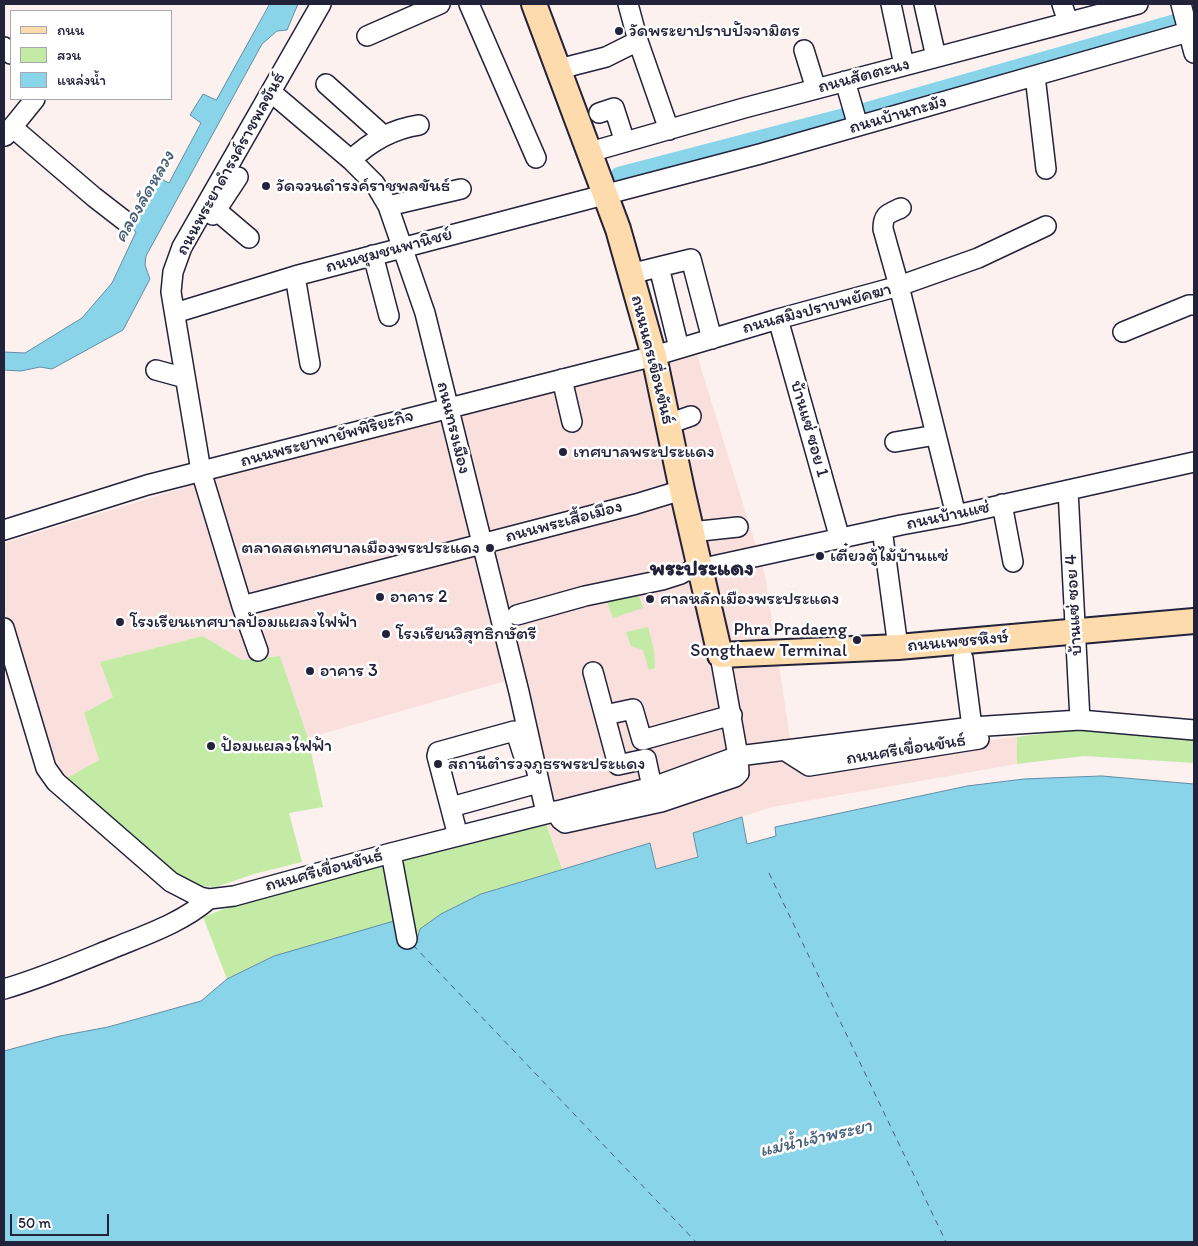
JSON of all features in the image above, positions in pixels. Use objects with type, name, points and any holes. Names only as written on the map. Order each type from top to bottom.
[{"type":"main road","name":"ถนนนครเขื่อนขันธ์","points":[[534,4],[618,229],[654,356],[691,532],[691,571],[720,655]]},
{"type":"main road","name":"ถนนเพชรหึงษ์","points":[[720,655],[898,647],[1194,621]]},
{"type":"street","name":"ถนนพระยาดำรงค์ราชพลขันธ์","points":[[258,651],[242,606],[201,471],[171,292],[174,272],[182,247],[321,4]]},
{"type":"street","points":[[367,36],[440,4]]},
{"type":"street","points":[[469,4],[536,158]]},
{"type":"street","points":[[628,4],[638,41],[669,130]]},
{"type":"street","points":[[891,4],[904,65]]},
{"type":"street","points":[[924,4],[936,57]]},
{"type":"street","points":[[1062,4],[1068,22]]},
{"type":"street","name":"ถนนสัตตะนง","points":[[590,152],[904,65],[1138,4]]},
{"type":"street","points":[[1181,4],[1194,53]]},
{"type":"street","name":"ถนนบ้านทะมัง","points":[[606,195],[856,116],[1035,76],[1188,32]]},
{"type":"street","points":[[559,69],[606,57],[638,41]]},
{"type":"street","points":[[804,50],[816,89]]},
{"type":"street","points":[[1035,76],[1046,169]]},
{"type":"street","points":[[845,81],[856,116]]},
{"type":"street","points":[[326,84],[384,136]]},
{"type":"street","name":"ถนนทรงเมือง","points":[[270,92],[351,160],[375,184],[388,206],[425,313],[519,692],[546,813]]},
{"type":"street","points":[[34,100],[8,132],[125,220]]},
{"type":"street","points":[[599,113],[614,108],[625,142]]},
{"type":"street","points":[[351,160],[376,140],[408,127],[419,125]]},
{"type":"street","points":[[174,272],[238,177]]},
{"type":"street","points":[[388,206],[461,190]]},
{"type":"street","name":"ถนนชุมชนพานิชย์","points":[[175,313],[295,276],[606,195]]},
{"type":"street","points":[[901,208],[887,214],[883,220],[883,229],[900,286],[978,258],[1046,226]]},
{"type":"street","points":[[216,210],[249,238]]},
{"type":"street","points":[[373,255],[389,316]]},
{"type":"street","points":[[630,274],[690,260],[712,339]]},
{"type":"street","points":[[660,267],[679,348]]},
{"type":"street","points":[[295,276],[310,364]]},
{"type":"street","name":"ถนนสมิงปราบพยัคฆา","points":[[654,356],[778,319],[900,286],[956,515]]},
{"type":"street","points":[[1123,332],[1189,305],[1194,305]]},
{"type":"street","name":"บ้านแซ่ ซอย 1","points":[[778,319],[840,538]]},
{"type":"street","name":"ถนนพระยาพายัพพิริยะกิจ","points":[[4,530],[148,485],[654,356]]},
{"type":"street","points":[[156,370],[185,378]]},
{"type":"street","points":[[562,379],[572,422]]},
{"type":"street","points":[[668,424],[691,416]]},
{"type":"street","points":[[895,442],[936,434]]},
{"type":"street","name":"ถนนบ้านแซ่","points":[[517,615],[584,596],[662,580],[691,571],[1194,462]]},
{"type":"street","name":"ถนนพระเสื้อเมือง","points":[[242,606],[636,504],[682,490]]},
{"type":"street","name":"บ้านแซ่ ซอย 4","points":[[1068,490],[1080,720]]},
{"type":"street","points":[[1002,504],[1013,562]]},
{"type":"street","points":[[691,532],[738,527]]},
{"type":"street","points":[[882,529],[898,647]]},
{"type":"street","name":"ถนนศรีเขื่อนขันธ์","points":[[4,632],[46,768],[56,782],[171,882],[200,897],[209,899],[234,896],[391,853],[652,787],[738,756],[784,750],[809,766],[972,727],[1080,720],[1194,730]]},
{"type":"street","name":"ถนนนครเขื่อนขันธ์","points":[[720,655],[738,756]]},
{"type":"street","points":[[963,658],[972,727]]},
{"type":"street","points":[[593,672],[618,765],[646,759]]},
{"type":"street","points":[[605,715],[633,709],[652,787]]},
{"type":"street","points":[[642,740],[732,715]]},
{"type":"street","name":"ถนนศรีเขื่อนขันธ์","points":[[892,745],[996,737],[1030,724]]},
{"type":"street","points":[[458,836],[437,756],[440,750],[514,731],[518,736],[531,785],[546,813],[565,823],[661,802],[735,778],[739,772],[738,756]]},
{"type":"street","points":[[450,807],[531,785]]},
{"type":"street","points":[[391,853],[407,939]]},
{"type":"street","points":[[4,989],[56,972],[173,922],[192,913],[209,899]]},
{"type":"shaded area","points":[[697,355],[765,575],[794,764],[1017,737],[1017,764],[772,807],[693,833],[698,857],[656,869],[650,843],[562,869],[539,800],[509,680],[308,738],[280,656],[242,660],[203,636],[113,697],[84,713],[99,760],[65,779],[42,735],[4,609],[4,543],[215,478]]},
{"type":"green space","points":[[637,590],[643,608],[613,618],[605,597]]},
{"type":"green space","points":[[648,627],[654,650],[655,668],[649,670],[643,650],[631,646],[626,632]]},
{"type":"green space","points":[[203,636],[242,660],[280,656],[308,738],[323,807],[289,813],[302,862],[254,874],[216,887],[183,885],[65,779],[99,760],[84,713],[113,697],[100,662]]},
{"type":"green space","points":[[1080,729],[1194,740],[1194,763],[1084,756],[1017,764],[1017,737]]},
{"type":"green space","points":[[546,823],[562,869],[481,894],[441,914],[417,940],[400,938],[274,956],[227,979],[203,917],[240,903]]},
{"type":"water","points":[[270,4],[298,4],[287,30],[277,31],[262,44],[146,256],[145,265],[150,279],[123,330],[52,369],[40,367],[21,371],[4,370],[4,352],[25,353],[82,318],[112,283],[136,232],[129,225],[159,178],[169,183],[201,123],[190,115],[203,94],[216,100]]},
{"type":"water","name":"แม่น้ำเจ้าพระยา","points":[[1102,776],[1194,784],[1194,1242],[4,1242],[4,1051],[60,1036],[108,1027],[201,1001],[227,979],[274,956],[394,921],[407,939],[417,940],[420,929],[441,914],[481,894],[650,843],[656,869],[698,857],[693,833],[742,817],[747,844],[776,836],[775,827],[967,786],[1024,779]]},
{"type":"waterway","points":[[618,174],[867,109],[1175,21]]},
{"type":"ferry route","points":[[769,873],[946,1242]]},
{"type":"ferry route","points":[[413,945],[696,1242]]},
{"type":"place","name":"วัดพระยาปราบปัจจามิตร","points":[[619,31]]},
{"type":"place","name":"วัดจวนดำรงค์ราชพลขันธ์","points":[[266,186]]},
{"type":"place","name":"เทศบาลพระประแดง","points":[[563,452]]},
{"type":"place","name":"ตลาดสดเทศบาลเมืองพระประแดง","points":[[490,548]]},
{"type":"place","name":"เตี๋ยวตู้ไม้บ้านแซ่","points":[[820,556]]},
{"type":"place","name":"อาคาร 2","points":[[380,597]]},
{"type":"place","name":"ศาลหลักเมืองพระประแดง","points":[[650,599]]},
{"type":"place","name":"โรงเรียนเทศบาลป้อมแผลงไฟฟ้า","points":[[120,622]]},
{"type":"place","name":"โรงเรียนวิสุทธิกษัตรี","points":[[386,634]]},
{"type":"place","name":"Phra Pradaeng Songthaew Terminal","points":[[857,640]]},
{"type":"place","name":"อาคาร 3","points":[[310,671]]},
{"type":"place","name":"ป้อมแผลงไฟฟ้า","points":[[211,746]]},
{"type":"place","name":"สถานีตำรวจภูธรพระประแดง","points":[[438,764]]},
{"type":"district","name":"พระประแดง","points":[[702,569]]},
{"type":"water label","name":"คลองลัดหลวง","points":[[145,197]]}]
